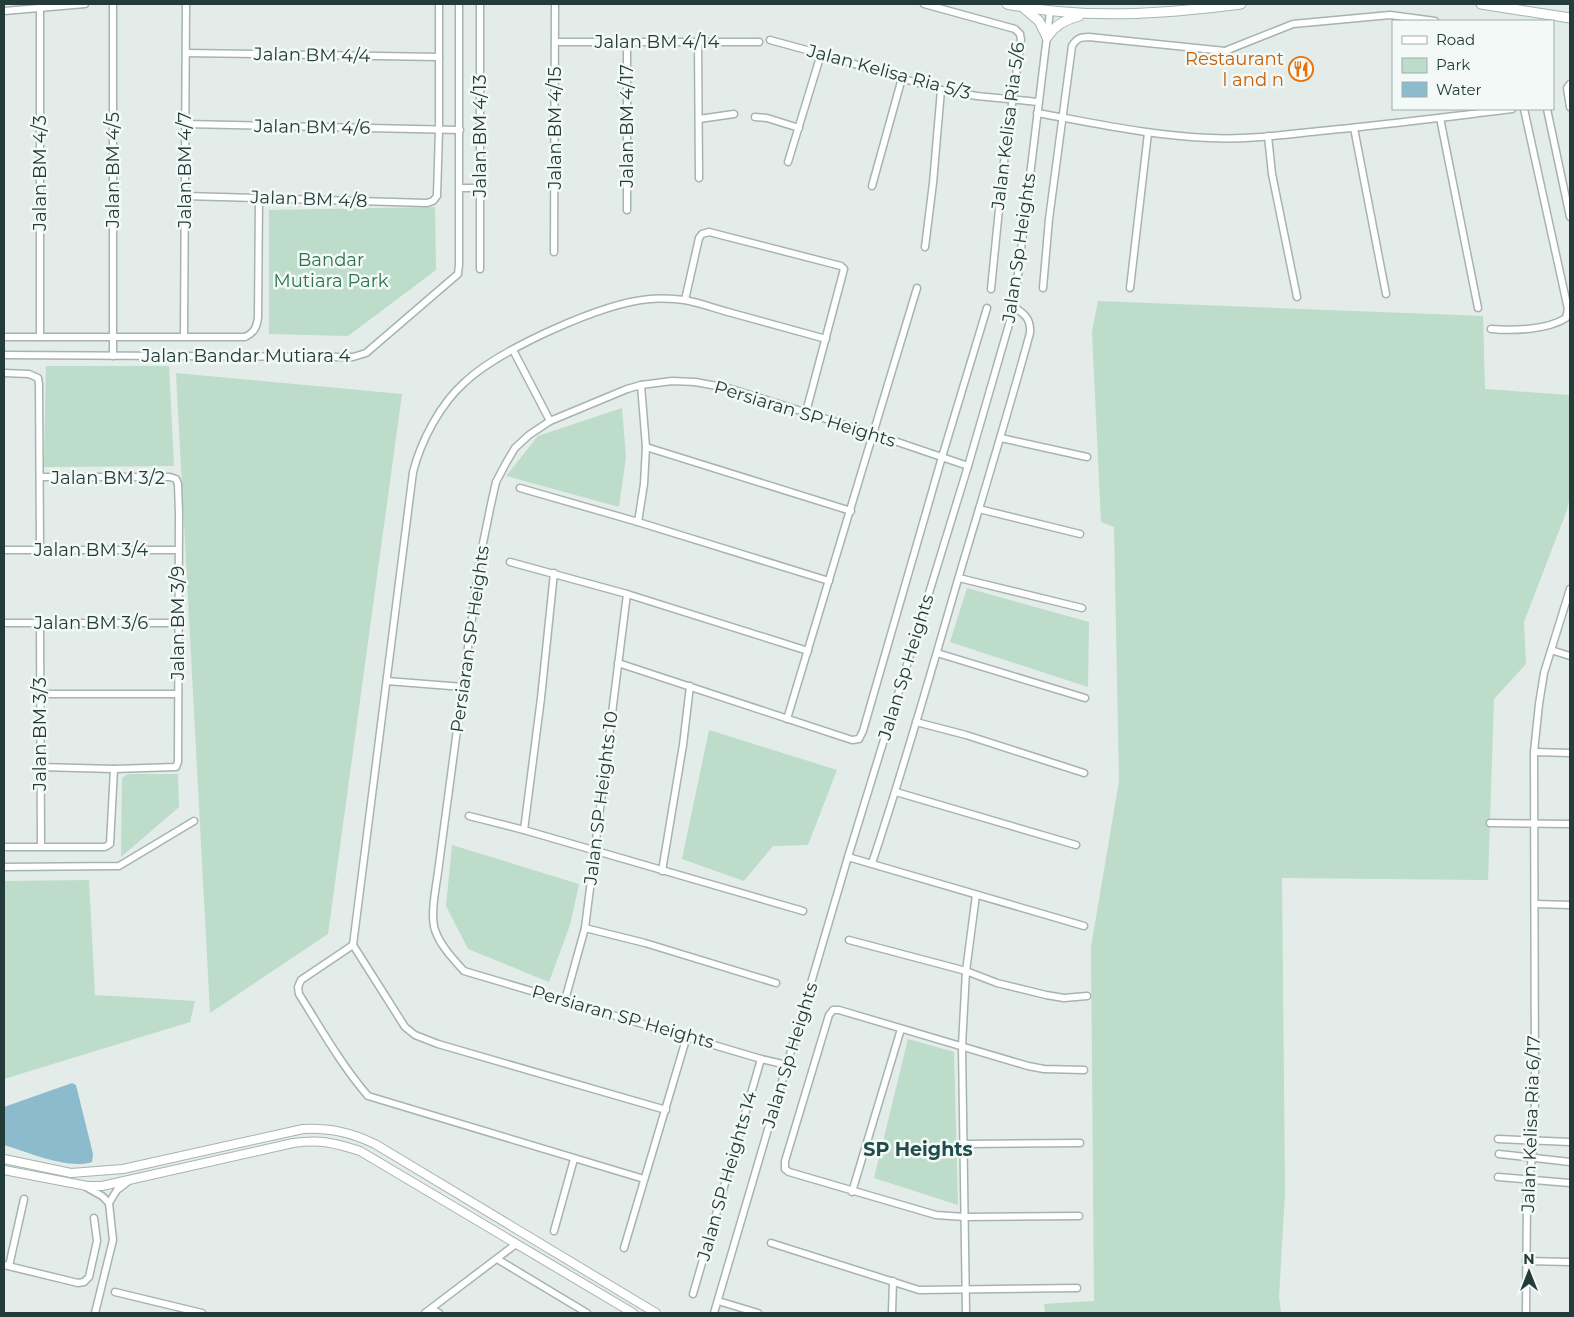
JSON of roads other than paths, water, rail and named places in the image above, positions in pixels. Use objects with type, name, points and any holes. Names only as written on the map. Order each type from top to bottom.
[{"type":"main road","points":[[1007,4],[1088,15],[1149,14],[1240,4]]},
{"type":"main road","points":[[1481,4],[1547,18],[1570,18]]},
{"type":"main road","points":[[1021,7],[1039,21],[1047,37],[1063,22],[1088,15]]},
{"type":"street","points":[[4,11],[86,4]]},
{"type":"street","name":"Jalan BM 4/5","points":[[113,4],[113,356]]},
{"type":"street","name":"Jalan BM 4/7","points":[[184,336],[186,4]]},
{"type":"street","points":[[439,4],[440,130]]},
{"type":"street","name":"Jalan Bandar Mutiara 4","points":[[4,355],[353,357],[366,353],[458,274],[460,188],[459,4]]},
{"type":"street","name":"Jalan BM 4/13","points":[[480,4],[480,269]]},
{"type":"street","name":"Jalan BM 4/15","points":[[554,252],[555,4]]},
{"type":"street","name":"Jalan Kelisa Ria 5/6","points":[[924,4],[1015,29],[1020,34],[1021,40],[1003,169],[990,289]]},
{"type":"street","name":"Jalan BM 4/3","points":[[40,9],[40,337]]},
{"type":"street","name":"Jalan Sp Heights","points":[[714,1313],[848,856],[968,466],[1014,307],[1050,11]]},
{"type":"street","points":[[1042,288],[1049,219],[1072,46],[1075,41],[1081,37],[1225,52],[1293,24],[1390,15],[1428,20]]},
{"type":"street","name":"Jalan Kelisa Ria 5/3","points":[[770,40],[941,90],[1013,101],[1038,102]]},
{"type":"street","name":"Jalan BM 4/14","points":[[555,42],[759,42]]},
{"type":"street","name":"Jalan BM 4/17","points":[[627,42],[627,210]]},
{"type":"street","points":[[698,42],[699,178]]},
{"type":"street","name":"Jalan BM 4/4","points":[[186,53],[439,57]]},
{"type":"street","points":[[788,162],[821,54]]},
{"type":"street","points":[[872,186],[902,78]]},
{"type":"street","points":[[1570,84],[1567,88],[1570,107]]},
{"type":"street","points":[[925,246],[933,183],[941,90]]},
{"type":"street","points":[[1037,113],[1097,125],[1212,138],[1268,136],[1354,128],[1504,110]]},
{"type":"street","points":[[1491,329],[1509,330],[1552,324],[1566,318],[1568,309],[1524,110]]},
{"type":"street","points":[[1547,110],[1570,217]]},
{"type":"street","points":[[698,119],[734,114]]},
{"type":"street","points":[[755,117],[767,118],[799,128]]},
{"type":"street","points":[[1440,118],[1478,308]]},
{"type":"street","name":"Jalan BM 4/6","points":[[185,124],[460,130]]},
{"type":"street","points":[[1354,128],[1386,294]]},
{"type":"street","name":"Jalan BM 4/8","points":[[185,196],[427,203],[433,201],[437,196],[440,130]]},
{"type":"street","points":[[1130,288],[1148,132]]},
{"type":"street","points":[[1268,136],[1272,174],[1297,297]]},
{"type":"street","points":[[460,188],[480,188]]},
{"type":"street","points":[[4,337],[245,337],[254,331],[257,326],[258,317],[259,198]]},
{"type":"street","points":[[685,300],[699,238],[702,234],[709,232],[841,266],[844,269],[844,273],[806,412]]},
{"type":"street","points":[[788,719],[917,288]]},
{"type":"street","points":[[666,1110],[438,1044],[415,1035],[405,1027],[352,945],[413,472],[418,454],[440,412],[473,375],[513,350],[567,324],[605,310],[650,299],[685,300],[826,339]]},
{"type":"street","points":[[872,863],[896,792],[938,653],[958,578],[1001,438],[1030,333],[1031,325],[1028,318],[1014,307]]},
{"type":"street","points":[[618,663],[852,740],[859,739],[866,722],[987,308]]},
{"type":"street","points":[[513,350],[550,421]]},
{"type":"street","points":[[4,373],[29,374],[38,378],[40,400],[40,550]]},
{"type":"street","name":"Persiaran SP Heights","points":[[786,1065],[464,970],[453,959],[434,929],[433,918],[438,872],[480,558],[496,482],[515,448],[528,434],[550,421],[627,389],[672,381],[695,382],[728,388],[968,466]]},
{"type":"street","points":[[638,522],[644,484],[646,447],[641,385]]},
{"type":"street","points":[[1001,438],[1087,457]]},
{"type":"street","points":[[646,447],[851,511]]},
{"type":"street","name":"Jalan BM 3/2","points":[[40,477],[170,477],[176,479]]},
{"type":"street","name":"Jalan BM 3/9","points":[[114,769],[176,767],[178,762],[178,484],[176,479]]},
{"type":"street","points":[[520,488],[829,581]]},
{"type":"street","points":[[979,509],[1080,534]]},
{"type":"street","name":"Jalan BM 3/4","points":[[4,550],[178,550]]},
{"type":"street","points":[[510,562],[627,594],[808,651]]},
{"type":"street","points":[[524,830],[541,698],[554,573]]},
{"type":"street","points":[[958,578],[1082,608]]},
{"type":"street","name":"Jalan Kelisa Ria 6/17","points":[[1526,1313],[1528,1180],[1534,1141],[1534,752],[1544,673],[1570,589]]},
{"type":"street","name":"Jalan SP Heights 10","points":[[565,1000],[585,928],[627,594]]},
{"type":"street","name":"Jalan BM 3/6","points":[[4,622],[178,622]]},
{"type":"street","name":"Jalan BM 3/3","points":[[40,622],[40,846]]},
{"type":"street","points":[[1551,650],[1570,656]]},
{"type":"street","points":[[938,653],[1085,698]]},
{"type":"street","points":[[387,681],[463,686]]},
{"type":"street","points":[[662,871],[683,745],[690,686]]},
{"type":"street","points":[[40,694],[178,694]]},
{"type":"street","points":[[916,722],[966,735],[1084,773]]},
{"type":"street","points":[[1534,752],[1570,753]]},
{"type":"street","points":[[4,847],[105,846],[110,844],[114,769],[40,767]]},
{"type":"street","points":[[896,792],[1076,845]]},
{"type":"street","points":[[469,816],[524,830],[803,911]]},
{"type":"street","points":[[4,867],[119,866],[194,821]]},
{"type":"street","points":[[1490,823],[1570,824]]},
{"type":"street","points":[[848,856],[1084,926]]},
{"type":"street","points":[[966,1313],[962,1046],[966,971],[976,895]]},
{"type":"street","points":[[1535,904],[1570,905]]},
{"type":"street","points":[[585,928],[645,943],[776,983]]},
{"type":"street","points":[[849,940],[966,971],[997,983],[1046,995],[1064,998],[1087,996]]},
{"type":"street","points":[[352,945],[301,980],[298,987],[299,994],[355,1081],[368,1096],[644,1179]]},
{"type":"street","points":[[1079,1216],[965,1217],[936,1215],[852,1192],[789,1172],[785,1169],[785,1161],[828,1015],[833,1010],[839,1010],[1028,1066],[1044,1069],[1084,1070]]},
{"type":"street","points":[[852,1192],[901,1029]]},
{"type":"street","points":[[624,1248],[687,1036]]},
{"type":"street","name":"Jalan SP Heights 14","points":[[693,1294],[761,1059]]},
{"type":"street","points":[[4,1159],[71,1173],[102,1172],[303,1130],[325,1128],[360,1137],[374,1144],[656,1313]]},
{"type":"street","points":[[1498,1139],[1570,1142]]},
{"type":"street","points":[[4,1170],[83,1186],[102,1186],[293,1143],[312,1140],[340,1145],[360,1151],[633,1313]]},
{"type":"street","points":[[964,1144],[1080,1143]]},
{"type":"street","points":[[1499,1154],[1570,1162]]},
{"type":"street","points":[[554,1231],[574,1159]]},
{"type":"street","points":[[1498,1177],[1570,1183]]},
{"type":"street","points":[[95,1313],[113,1240],[109,1203],[117,1190],[131,1180]]},
{"type":"street","points":[[83,1186],[102,1196],[109,1203]]},
{"type":"street","points":[[24,1199],[6,1265],[78,1283],[84,1282],[89,1277],[98,1242],[94,1218]]},
{"type":"street","points":[[425,1313],[516,1244]]},
{"type":"street","points":[[771,1244],[919,1290],[1077,1288]]},
{"type":"street","points":[[497,1259],[587,1313]]},
{"type":"street","points":[[1526,1261],[1570,1262]]},
{"type":"street","points":[[892,1281],[892,1313]]},
{"type":"street","points":[[115,1292],[202,1313]]},
{"type":"street","points":[[718,1301],[758,1313]]},
{"type":"street","points":[[431,1309],[439,1313]]},
{"type":"water","points":[[72,1083],[76,1085],[93,1154],[92,1162],[72,1164],[60,1162],[4,1145],[4,1107]]},
{"type":"place","name":"Restaurant l and n","points":[[1301,69]]},
{"type":"district","name":"SP Heights","points":[[918,1149]]},
{"type":"park label","name":"Bandar Mutiara Park","points":[[331,270]]}]
